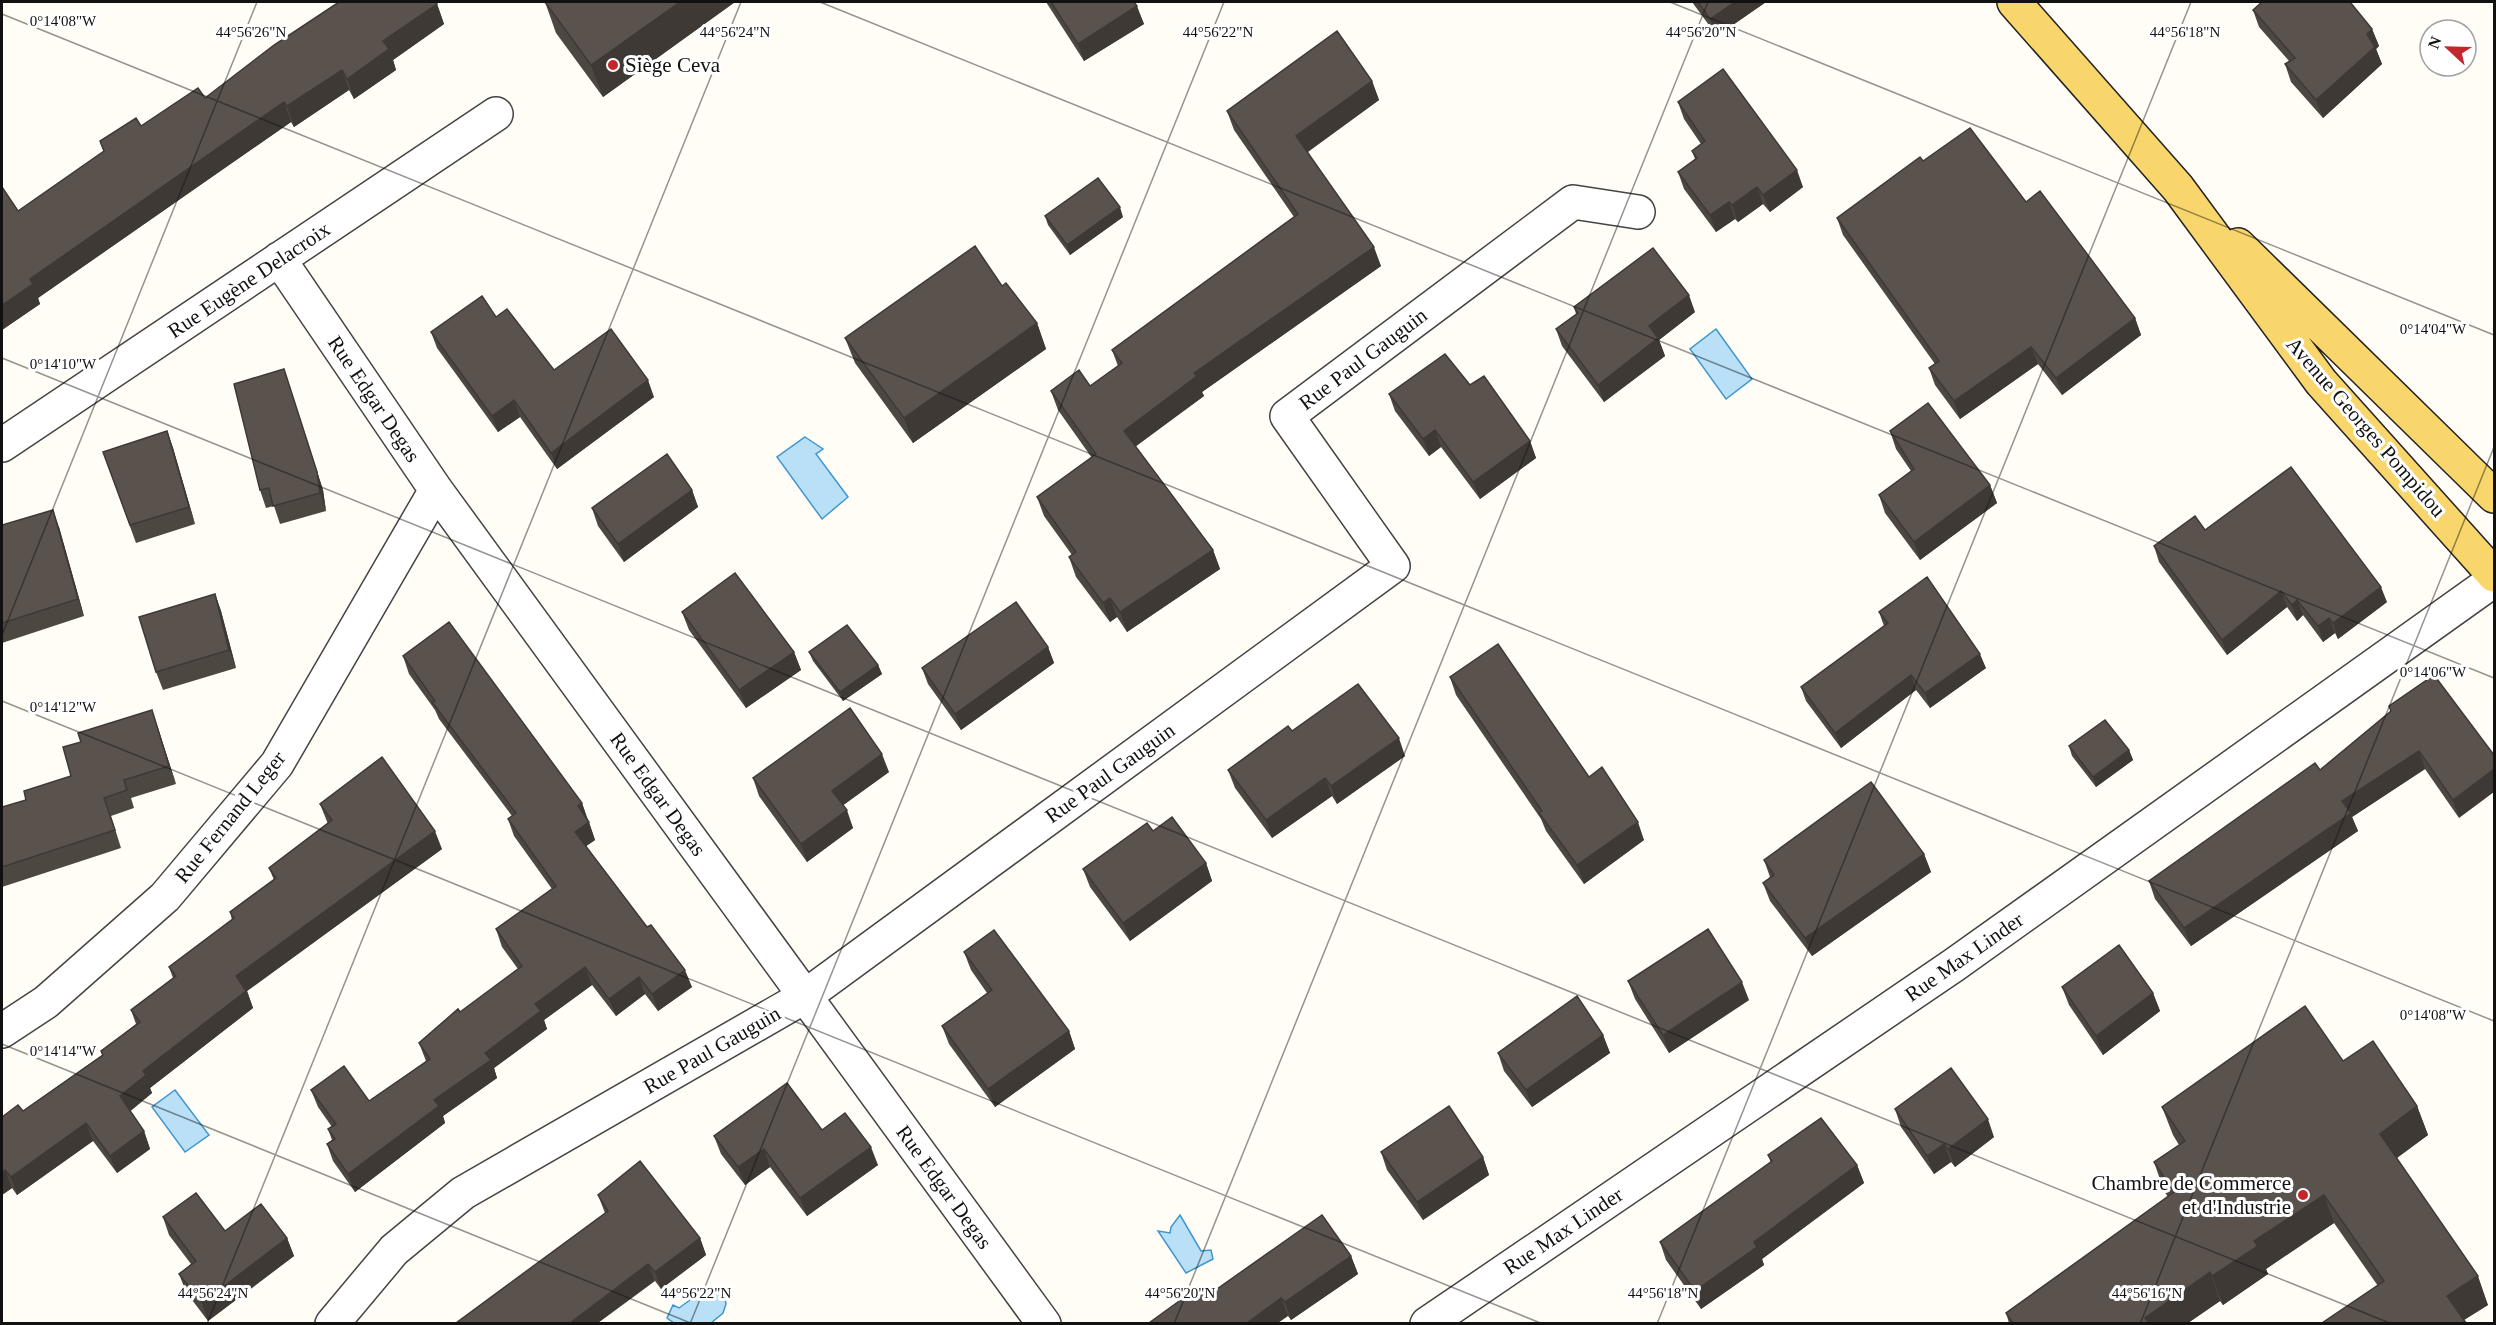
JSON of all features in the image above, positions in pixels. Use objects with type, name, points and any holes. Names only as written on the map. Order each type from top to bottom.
[{"type":"main road","name":"Avenue Georges Pompidou","points":[[2014,2],[2178,188],[2321,382],[2494,578]]},
{"type":"main road","name":"Avenue Georges Pompidou","points":[[2178,188],[2310,312],[2494,496]]},
{"type":"street","name":"Rue Eugène Delacroix","points":[[2,445],[496,114]]},
{"type":"street","name":"Rue Paul Gauguin","points":[[332,1323],[394,1250],[463,1193],[804,998],[1394,566],[1287,416],[1574,202],[1638,212]]},
{"type":"street","name":"Rue Edgar Degas","points":[[279,259],[436,490],[804,998],[1044,1323]]},
{"type":"street","name":"Rue Fernand Leger","points":[[2,1032],[46,1002],[165,897],[277,764],[436,490]]},
{"type":"street","name":"Rue Max Linder","points":[[1427,1323],[1954,965],[2494,578]]},
{"type":"water","points":[[1716,329],[1752,379],[1726,399],[1690,349]]},
{"type":"water","points":[[805,437],[823,449],[816,454],[848,497],[822,519],[777,457]]},
{"type":"water","points":[[175,1090],[209,1135],[185,1152],[152,1107]]},
{"type":"water","points":[[1180,1215],[1201,1251],[1211,1250],[1213,1259],[1186,1273],[1158,1231],[1170,1233],[1171,1227]]},
{"type":"water","points":[[711,1288],[724,1293],[726,1304],[723,1313],[711,1323],[674,1323],[667,1318],[673,1305],[679,1308],[704,1290]]},
{"type":"building","points":[[339,2],[436,2],[437,4],[383,41],[389,49],[347,79],[342,70],[287,106],[284,102],[30,279],[33,284],[2,305],[2,187],[18,211],[104,151],[100,141],[136,118],[141,126],[198,88],[205,98],[274,45]]},
{"type":"building","points":[[545,2],[680,2],[591,65]]},
{"type":"building","points":[[1051,2],[1134,2],[1137,6],[1078,44]]},
{"type":"building","points":[[1698,2],[1735,2],[1710,19]]},
{"type":"building","points":[[2262,2],[2350,2],[2372,29],[2367,34],[2375,47],[2316,100],[2285,64],[2295,58],[2253,10]]},
{"type":"building","points":[[1337,31],[1372,81],[1296,136],[1374,247],[1194,373],[1197,376],[1124,431],[1213,550],[1120,612],[1110,598],[1103,603],[1069,557],[1076,552],[1037,497],[1096,454],[1051,391],[1079,370],[1090,386],[1122,363],[1112,350],[1298,214],[1227,111]]},
{"type":"building","points":[[1723,69],[1797,170],[1763,195],[1757,187],[1732,205],[1729,202],[1710,215],[1678,172],[1697,158],[1692,151],[1705,141],[1678,102]]},
{"type":"building","points":[[1970,128],[2026,202],[2040,191],[2135,318],[2056,378],[2031,347],[1954,401],[1929,368],[1939,361],[1837,218],[1920,157],[1923,161]]},
{"type":"building","points":[[1098,178],[1120,207],[1067,245],[1045,216]]},
{"type":"building","points":[[975,246],[1002,286],[1006,283],[1037,323],[904,418],[845,338]]},
{"type":"building","points":[[1653,248],[1689,295],[1649,326],[1658,338],[1598,385],[1556,329],[1578,313],[1574,307]]},
{"type":"building","points":[[482,296],[496,317],[507,309],[554,370],[611,329],[648,380],[551,453],[514,400],[492,416],[431,332]]},
{"type":"building","points":[[1445,354],[1470,385],[1484,376],[1530,441],[1473,482],[1435,430],[1423,439],[1389,394]]},
{"type":"building","points":[[284,369],[317,472],[320,493],[273,506],[269,488],[260,490],[234,384]]},
{"type":"building","points":[[1928,403],[1990,485],[1914,542],[1879,495],[1914,469],[1890,431]]},
{"type":"building","points":[[167,431],[189,507],[130,525],[103,452]]},
{"type":"building","points":[[667,454],[692,490],[618,544],[592,508]]},
{"type":"building","points":[[2291,467],[2381,587],[2333,623],[2329,618],[2318,626],[2297,600],[2292,605],[2281,591],[2222,640],[2154,546],[2195,516],[2205,530]]},
{"type":"building","points":[[53,510],[78,599],[2,623],[2,525]]},
{"type":"building","points":[[735,573],[794,652],[739,690],[682,612]]},
{"type":"building","points":[[1927,577],[1980,654],[1925,693],[1911,675],[1835,733],[1801,687],[1888,623],[1879,612]]},
{"type":"building","points":[[215,594],[229,650],[156,672],[139,617]]},
{"type":"building","points":[[1016,602],[1048,647],[955,714],[922,668]]},
{"type":"building","points":[[449,622],[582,803],[578,806],[589,822],[575,832],[647,927],[651,925],[685,970],[652,994],[639,977],[609,999],[585,967],[535,1004],[541,1011],[485,1053],[491,1060],[434,1100],[439,1106],[348,1174],[327,1144],[335,1139],[328,1129],[336,1124],[311,1090],[344,1066],[369,1101],[430,1059],[419,1043],[458,1009],[460,1012],[522,966],[496,929],[556,886],[508,819],[516,813],[432,702],[435,701],[403,656]]},
{"type":"building","points":[[847,625],[878,665],[840,692],[809,652]]},
{"type":"building","points":[[1498,644],[1589,777],[1602,767],[1638,822],[1577,865],[1539,813],[1542,811],[1450,677]]},
{"type":"building","points":[[2434,675],[2494,755],[2494,769],[2453,800],[2419,751],[2342,801],[2351,813],[2184,928],[2149,881],[2315,763],[2320,770],[2391,711],[2389,706]]},
{"type":"building","points":[[1358,684],[1399,738],[1331,786],[1325,778],[1266,820],[1228,770],[1288,726],[1292,731]]},
{"type":"building","points":[[850,708],[882,754],[832,791],[847,810],[801,844],[753,778]]},
{"type":"building","points":[[152,710],[169,766],[124,780],[127,790],[104,798],[115,830],[2,867],[2,807],[26,800],[24,791],[71,776],[63,747],[81,742],[78,733]]},
{"type":"building","points":[[2105,720],[2129,750],[2093,777],[2069,746]]},
{"type":"building","points":[[382,757],[435,831],[236,976],[246,991],[143,1071],[146,1075],[120,1096],[144,1131],[110,1156],[86,1123],[11,1177],[5,1170],[2,1173],[2,1117],[18,1105],[23,1111],[103,1055],[101,1051],[140,1022],[131,1010],[176,976],[169,967],[234,918],[230,912],[276,878],[269,868],[332,820],[320,804]]},
{"type":"building","points":[[1871,782],[1924,854],[1805,938],[1763,883],[1774,875],[1764,860]]},
{"type":"building","points":[[1172,817],[1206,863],[1123,923],[1083,869],[1147,823],[1153,831]]},
{"type":"building","points":[[1708,929],[1742,982],[1663,1035],[1628,981]]},
{"type":"building","points":[[994,930],[1069,1031],[988,1089],[942,1026],[992,990],[964,952]]},
{"type":"building","points":[[2119,945],[2153,993],[2096,1036],[2062,987]]},
{"type":"building","points":[[1577,996],[1603,1035],[1526,1090],[1498,1053]]},
{"type":"building","points":[[2305,1006],[2343,1061],[2373,1041],[2417,1106],[2380,1134],[2478,1276],[2447,1296],[2466,1323],[2322,1323],[2384,1281],[2324,1195],[2254,1241],[2258,1246],[2212,1276],[2210,1272],[2145,1318],[2149,1323],[2013,1323],[2006,1313],[2174,1192],[2154,1162],[2185,1141],[2162,1107]]},
{"type":"building","points":[[1951,1068],[1988,1119],[1948,1149],[1944,1144],[1927,1156],[1895,1109]]},
{"type":"building","points":[[787,1083],[822,1130],[845,1113],[871,1147],[800,1198],[764,1149],[738,1167],[714,1136]]},
{"type":"building","points":[[1449,1106],[1483,1157],[1417,1202],[1381,1152]]},
{"type":"building","points":[[1821,1118],[1857,1165],[1754,1242],[1757,1247],[1695,1291],[1660,1242],[1772,1161],[1768,1155]]},
{"type":"building","points":[[640,1161],[700,1238],[655,1272],[648,1264],[570,1323],[456,1323],[608,1211],[598,1195]]},
{"type":"building","points":[[196,1193],[225,1231],[261,1204],[287,1238],[202,1303],[179,1274],[196,1261],[163,1217]]},
{"type":"building","points":[[1322,1215],[1351,1256],[1285,1302],[1281,1298],[1247,1323],[1149,1323],[1200,1286],[1207,1296]]},
{"type":"place","name":"Siège Ceva","points":[[613,65]]},
{"type":"place","name":"Chambre de Commerce et d'Industrie","points":[[2303,1195]]}]
